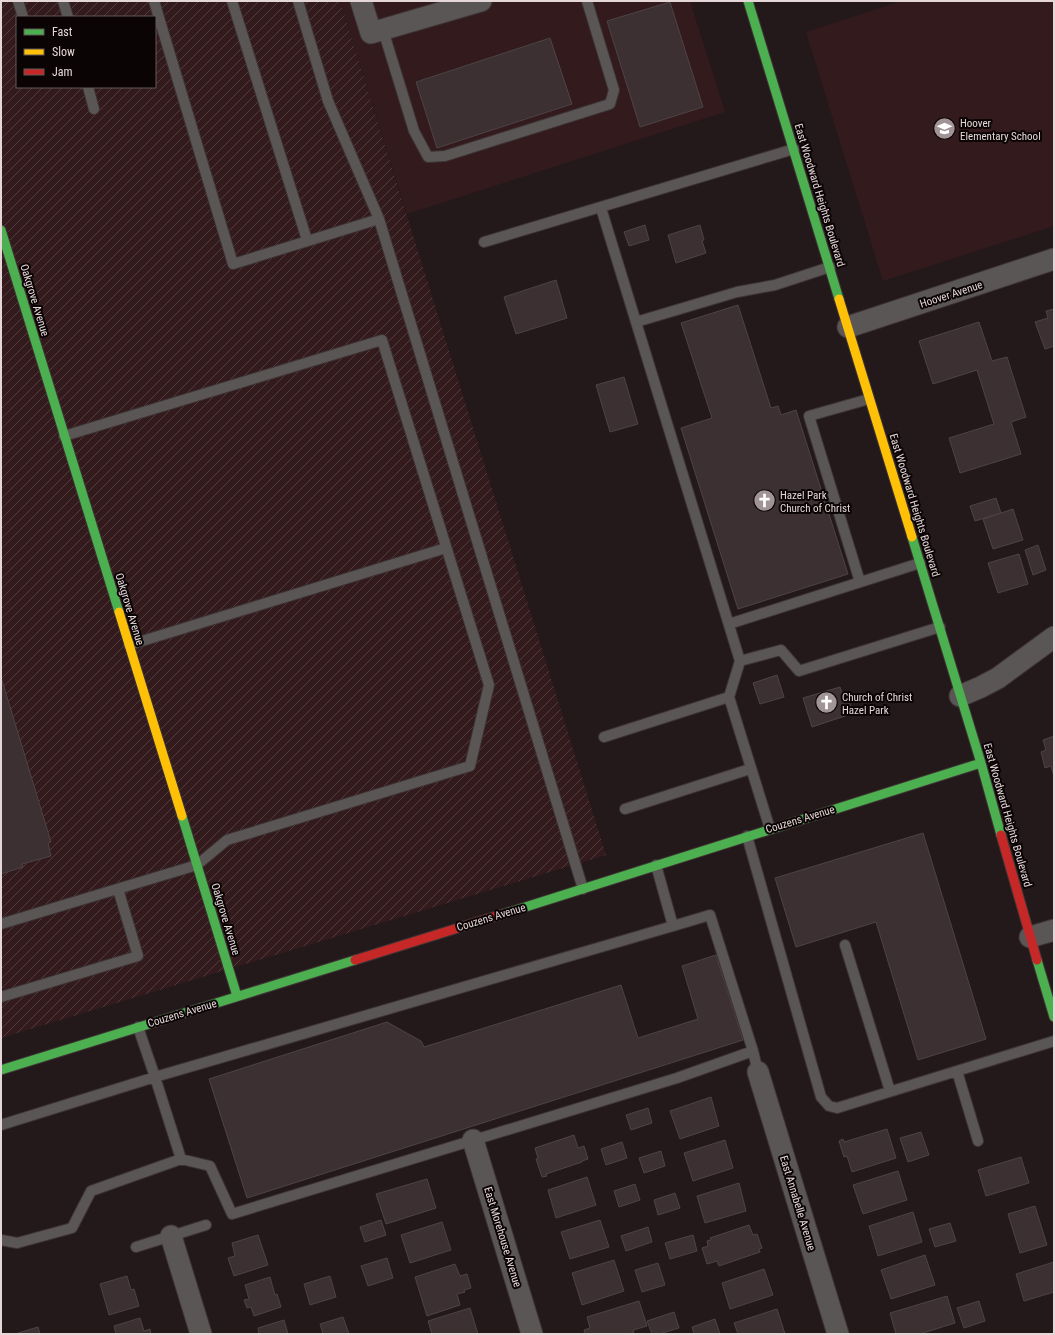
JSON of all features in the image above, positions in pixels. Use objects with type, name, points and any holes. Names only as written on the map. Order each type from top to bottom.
[{"type":"street","points":[[361,1],[371,33],[481,1]]},
{"type":"street","name":"East Woodward Heights Boulevard","points":[[748,1],[981,763],[1054,1017]]},
{"type":"street","name":"Oakgrove Avenue","points":[[1,230],[237,996]]},
{"type":"street","name":"Hoover Avenue","points":[[848,327],[1054,260]]},
{"type":"street","points":[[960,696],[998,678],[1054,637]]},
{"type":"street","name":"Couzens Avenue","points":[[1,1070],[583,889],[981,763]]},
{"type":"street","points":[[1030,937],[1054,930]]},
{"type":"street","name":"East Annabelle Avenue","points":[[758,1072],[838,1334]]},
{"type":"street","name":"East Morehouse Avenue","points":[[473,1140],[532,1334]]},
{"type":"street","points":[[171,1236],[201,1334]]},
{"type":"lane","points":[[18,1],[23,16]]},
{"type":"lane","points":[[63,1],[68,16]]},
{"type":"lane","points":[[154,1],[233,264],[307,240],[380,219]]},
{"type":"lane","points":[[232,1],[307,240]]},
{"type":"lane","points":[[298,1],[328,101],[380,219],[583,889]]},
{"type":"lane","points":[[383,30],[414,131],[428,157],[445,156],[610,104],[614,90],[587,1]]},
{"type":"lane","points":[[88,88],[94,109]]},
{"type":"lane","points":[[484,242],[794,149]]},
{"type":"lane","points":[[601,208],[740,661],[728,697],[770,829]]},
{"type":"lane","points":[[636,322],[737,292],[782,284],[830,267]]},
{"type":"lane","points":[[1,924],[197,865],[228,840],[470,766],[489,684],[382,340],[64,436]]},
{"type":"lane","points":[[860,582],[809,416],[869,399]]},
{"type":"lane","points":[[129,645],[446,548]]},
{"type":"lane","points":[[729,624],[920,563]]},
{"type":"lane","points":[[740,661],[781,650],[799,671],[940,627]]},
{"type":"lane","points":[[604,737],[728,697]]},
{"type":"lane","points":[[625,809],[750,769]]},
{"type":"lane","points":[[747,836],[821,1097],[829,1106],[838,1108],[1054,1041]]},
{"type":"lane","points":[[656,865],[673,926]]},
{"type":"lane","points":[[1,997],[138,956],[118,889]]},
{"type":"lane","points":[[1,1125],[155,1077],[710,915],[753,1051],[758,1072]]},
{"type":"lane","points":[[845,945],[890,1091]]},
{"type":"lane","points":[[138,1027],[181,1159]]},
{"type":"lane","points":[[1,1240],[16,1243],[72,1228],[91,1191],[181,1159],[210,1166],[232,1214],[677,1078],[753,1051]]},
{"type":"lane","points":[[957,1071],[978,1142]]},
{"type":"lane","points":[[136,1247],[206,1225]]},
{"type":"shaded area","points":[[1,1],[340,1],[606,855],[1,1038]]},
{"type":"shaded area","points":[[340,1],[690,1],[725,112],[407,214]]},
{"type":"shaded area","name":"Hoover Elementary School","points":[[902,1],[1054,1],[1054,226],[883,281],[806,32]]},
{"type":"building","points":[[670,2],[703,107],[640,127],[607,21]]},
{"type":"building","points":[[550,38],[572,104],[437,148],[416,82]]},
{"type":"building","points":[[645,225],[649,240],[629,246],[624,232]]},
{"type":"building","points":[[700,225],[704,240],[702,241],[706,253],[676,263],[668,235]]},
{"type":"building","points":[[556,280],[567,318],[516,334],[504,297]]},
{"type":"building","name":"Hazel Park Church of Christ","points":[[738,305],[771,408],[778,406],[781,415],[796,410],[848,574],[738,609],[681,428],[712,418],[681,323]]},
{"type":"building","points":[[1054,309],[1054,346],[1045,349],[1035,322],[1048,318],[1046,311]]},
{"type":"building","points":[[979,322],[992,361],[1007,357],[1026,417],[1011,422],[1021,454],[960,473],[949,438],[994,424],[977,370],[933,384],[919,341]]},
{"type":"building","points":[[624,377],[638,424],[610,432],[596,385]]},
{"type":"building","points":[[996,498],[1001,513],[975,521],[970,506]]},
{"type":"building","points":[[1013,509],[1023,540],[993,549],[983,519]]},
{"type":"building","points":[[1038,545],[1046,570],[1033,575],[1025,550]]},
{"type":"building","points":[[1019,554],[1028,584],[998,593],[988,563]]},
{"type":"building","points":[[777,675],[784,697],[760,704],[753,683]]},
{"type":"building","points":[[1,677],[51,842],[48,843],[51,856],[22,864],[23,867],[1,874]]},
{"type":"building","name":"Church of Christ Hazel Park","points":[[840,687],[843,696],[847,695],[851,707],[846,709],[848,715],[812,727],[803,698]]},
{"type":"building","points":[[1054,736],[1054,776],[1051,766],[1045,768],[1041,752],[1046,750],[1043,740]]},
{"type":"building","points":[[923,833],[986,1039],[918,1060],[876,922],[796,947],[775,878]]},
{"type":"building","points":[[716,955],[743,1040],[247,1198],[209,1079],[387,1022],[421,1041],[424,1047],[621,985],[638,1038],[698,1019],[682,966]]},
{"type":"building","points":[[711,1097],[719,1126],[680,1139],[670,1111]]},
{"type":"building","points":[[648,1108],[652,1123],[631,1130],[626,1115]]},
{"type":"building","points":[[887,1129],[896,1158],[852,1172],[847,1156],[844,1157],[839,1141],[843,1139],[844,1142]]},
{"type":"building","points":[[921,1132],[929,1155],[908,1162],[900,1138]]},
{"type":"building","points":[[574,1135],[578,1148],[584,1146],[588,1159],[546,1174],[547,1176],[542,1177],[536,1159],[538,1158],[535,1148]]},
{"type":"building","points":[[725,1140],[733,1168],[693,1181],[684,1153]]},
{"type":"building","points":[[622,1142],[627,1158],[606,1165],[601,1149]]},
{"type":"building","points":[[661,1151],[665,1166],[644,1173],[639,1158]]},
{"type":"building","points":[[1021,1157],[1029,1183],[986,1196],[978,1170]]},
{"type":"building","points":[[898,1171],[907,1200],[863,1214],[853,1185]]},
{"type":"building","points":[[587,1177],[596,1205],[556,1218],[548,1190]]},
{"type":"building","points":[[427,1179],[436,1208],[386,1224],[376,1194]]},
{"type":"building","points":[[739,1183],[746,1211],[705,1223],[697,1196]]},
{"type":"building","points":[[635,1184],[640,1200],[619,1207],[614,1191]]},
{"type":"building","points":[[675,1193],[680,1208],[658,1215],[654,1200]]},
{"type":"building","points":[[1035,1206],[1047,1245],[1020,1253],[1008,1214]]},
{"type":"building","points":[[913,1212],[922,1242],[878,1256],[869,1226]]},
{"type":"building","points":[[381,1220],[386,1235],[365,1242],[360,1227]]},
{"type":"building","points":[[600,1220],[609,1247],[570,1259],[561,1232]]},
{"type":"building","points":[[442,1222],[451,1250],[410,1263],[401,1235]]},
{"type":"building","points":[[950,1223],[956,1241],[935,1247],[929,1229]]},
{"type":"building","points":[[749,1225],[753,1235],[757,1234],[762,1248],[759,1249],[760,1252],[719,1266],[717,1261],[707,1264],[702,1248],[708,1246],[707,1241],[711,1240],[710,1238]]},
{"type":"building","points":[[648,1227],[652,1242],[626,1251],[621,1236]]},
{"type":"building","points":[[258,1235],[268,1265],[234,1276],[228,1258],[235,1256],[232,1243]]},
{"type":"building","points":[[693,1235],[697,1251],[670,1259],[665,1243]]},
{"type":"building","points":[[925,1255],[935,1285],[891,1299],[881,1270]]},
{"type":"building","points":[[387,1258],[393,1278],[368,1286],[361,1266]]},
{"type":"building","points":[[614,1260],[624,1291],[582,1305],[572,1273]]},
{"type":"building","points":[[1054,1262],[1054,1292],[1024,1301],[1016,1274]]},
{"type":"building","points":[[658,1263],[665,1285],[642,1292],[635,1270]]},
{"type":"building","points":[[455,1264],[460,1276],[467,1274],[471,1288],[464,1290],[465,1292],[457,1294],[460,1305],[427,1316],[415,1277]]},
{"type":"building","points":[[764,1269],[773,1295],[730,1309],[722,1283]]},
{"type":"building","points":[[127,1276],[131,1290],[134,1289],[139,1306],[109,1315],[100,1284]]},
{"type":"building","points":[[330,1276],[336,1297],[310,1305],[304,1284]]},
{"type":"building","points":[[270,1277],[275,1295],[277,1294],[281,1307],[254,1316],[251,1307],[247,1308],[244,1300],[249,1299],[245,1285]]},
{"type":"building","points":[[947,1296],[955,1323],[920,1334],[896,1334],[890,1313]]},
{"type":"building","points":[[639,1301],[647,1326],[633,1330],[634,1332],[629,1334],[585,1334],[584,1330],[590,1328],[587,1317]]},
{"type":"building","points":[[979,1301],[985,1321],[964,1328],[957,1308]]},
{"type":"building","points":[[470,1308],[478,1334],[432,1334],[428,1321]]},
{"type":"building","points":[[777,1309],[785,1334],[738,1334],[734,1323]]},
{"type":"building","points":[[674,1312],[679,1328],[659,1334],[652,1334],[647,1321]]},
{"type":"building","points":[[343,1317],[349,1334],[323,1334],[320,1324]]},
{"type":"building","points":[[140,1318],[144,1331],[150,1329],[151,1334],[116,1334],[114,1326]]},
{"type":"building","points":[[715,1319],[720,1334],[694,1334],[692,1327]]},
{"type":"building","points":[[284,1320],[288,1334],[259,1334],[258,1328]]},
{"type":"building","points":[[38,1327],[40,1334],[15,1334]]},
{"type":"traffic: fast","points":[[748,1],[839,299]]},
{"type":"traffic: fast","points":[[1,230],[119,612]]},
{"type":"traffic: fast","points":[[912,537],[981,763],[1001,835]]},
{"type":"traffic: fast","points":[[503,914],[981,763]]},
{"type":"traffic: fast","points":[[182,816],[237,996]]},
{"type":"traffic: fast","points":[[1,1070],[355,960]]},
{"type":"traffic: fast","points":[[1037,960],[1054,1017]]},
{"type":"traffic: slow","points":[[839,299],[912,537]]},
{"type":"traffic: slow","points":[[119,612],[182,816]]},
{"type":"traffic: jam","points":[[1001,835],[1037,960]]},
{"type":"traffic: jam","points":[[355,960],[503,914]]},
{"type":"place","name":"Hoover Elementary School","points":[[945,129]]},
{"type":"place","name":"Hazel Park Church of Christ","points":[[764,501]]},
{"type":"place","name":"Church of Christ Hazel Park","points":[[827,703]]}]
